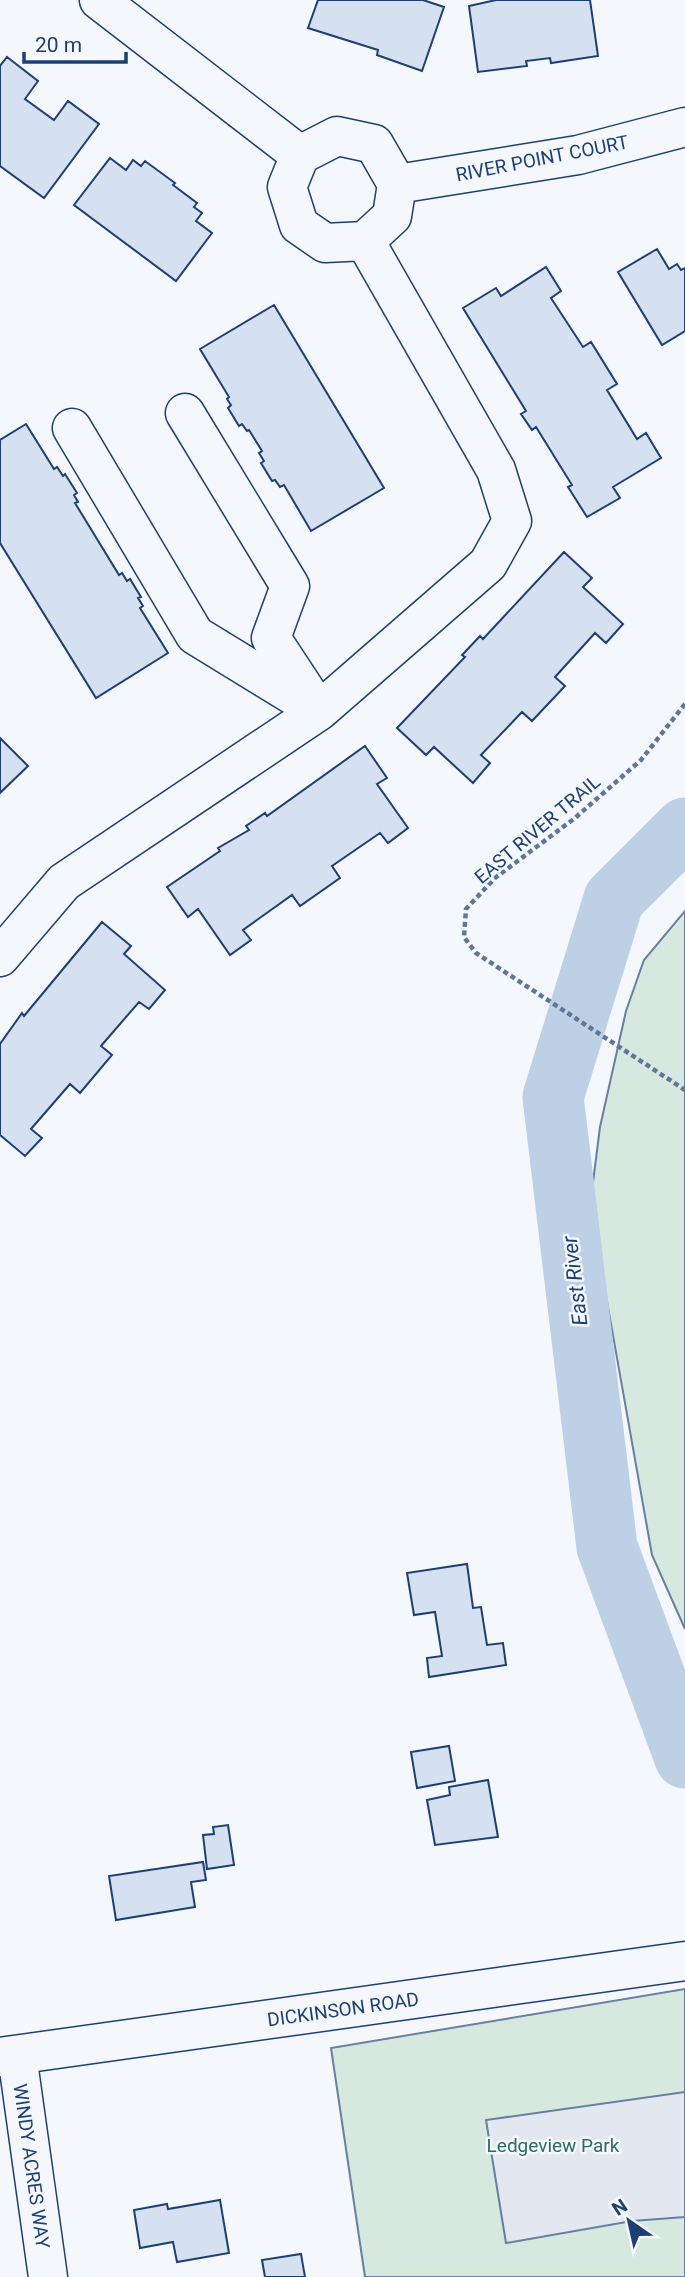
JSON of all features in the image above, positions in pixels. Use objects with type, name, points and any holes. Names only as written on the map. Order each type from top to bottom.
[{"type":"street","points":[[99,0],[300,156]]},
{"type":"street","name":"RIVER POINT COURT","points":[[397,184],[578,155],[685,127]]},
{"type":"street","points":[[337,136],[374,144],[397,184],[392,216],[365,241],[325,243],[299,225],[287,187],[300,156],[337,136]]},
{"type":"street","points":[[0,957],[64,882],[319,711],[488,564],[512,521],[496,470],[365,241]]},
{"type":"street","points":[[185,413],[290,586],[271,638],[319,711]]},
{"type":"street","points":[[72,428],[195,635],[319,711]]},
{"type":"street","name":"DICKINSON ROAD","points":[[8,2056],[685,1961]]},
{"type":"street","name":"WINDY ACRES WAY","points":[[8,2056],[48,2277]]},
{"type":"path","name":"EAST RIVER TRAIL","points":[[684,1090],[476,953],[464,937],[466,909],[495,878],[575,818],[641,760],[685,704]]},
{"type":"green space","points":[[685,911],[685,1629],[652,1555],[590,1206],[600,1127],[626,1011],[644,960]]},
{"type":"green space","name":"Ledgeview Park","points":[[685,1989],[685,2277],[365,2277],[331,2048]]},
{"type":"shaded area","points":[[685,2092],[685,2217],[632,2221],[506,2243],[486,2120]]},
{"type":"building","points":[[318,0],[423,0],[444,7],[422,71],[377,55],[378,50],[308,28]]},
{"type":"building","points":[[496,0],[590,0],[598,56],[551,63],[550,58],[526,61],[527,66],[478,72],[469,6]]},
{"type":"building","points":[[7,57],[38,81],[25,99],[54,120],[68,101],[99,124],[44,198],[0,166],[0,66]]},
{"type":"building","points":[[110,158],[126,170],[133,160],[141,166],[145,161],[197,203],[194,207],[202,213],[196,221],[212,233],[176,281],[74,205]]},
{"type":"building","points":[[657,249],[669,269],[677,264],[681,270],[685,268],[685,331],[662,345],[618,272]]},
{"type":"building","points":[[546,267],[561,291],[551,298],[583,347],[591,342],[617,384],[607,390],[637,439],[646,433],[661,458],[613,487],[620,498],[587,517],[568,487],[572,485],[536,427],[532,430],[521,414],[526,411],[463,308],[496,288],[501,296]]},
{"type":"building","points":[[274,305],[384,488],[311,531],[284,485],[280,487],[275,480],[272,481],[261,463],[264,461],[259,453],[262,451],[249,430],[242,424],[239,426],[228,408],[231,405],[227,399],[229,397],[200,349]]},
{"type":"building","points":[[26,424],[54,469],[57,467],[63,476],[65,474],[77,493],[74,495],[78,502],[75,503],[119,575],[122,573],[127,581],[130,579],[141,597],[138,598],[143,606],[140,608],[168,653],[96,698],[0,543],[0,440]]},
{"type":"building","points":[[564,552],[592,578],[583,587],[623,624],[606,643],[595,633],[555,677],[565,686],[532,721],[522,712],[481,755],[490,763],[473,783],[434,747],[426,755],[397,728],[465,657],[462,655],[480,636],[483,639]]},
{"type":"building","points":[[0,738],[28,766],[0,793]]},
{"type":"building","points":[[365,746],[387,778],[377,784],[408,828],[388,843],[380,833],[332,866],[340,878],[300,906],[292,895],[243,930],[251,940],[230,955],[198,909],[188,917],[167,887],[220,851],[218,848],[249,830],[246,826],[265,813],[267,816]]},
{"type":"building","points":[[102,922],[131,946],[124,954],[165,990],[149,1009],[139,1002],[101,1046],[112,1055],[80,1093],[70,1084],[31,1129],[42,1138],[25,1156],[0,1135],[0,1044],[22,1013],[24,1016]]},
{"type":"building","points":[[467,1564],[473,1608],[481,1607],[487,1645],[503,1643],[506,1665],[429,1677],[427,1658],[442,1656],[435,1612],[414,1615],[407,1573]]},
{"type":"building","points":[[449,1746],[455,1781],[417,1788],[411,1752]]},
{"type":"building","points":[[488,1780],[498,1837],[435,1845],[427,1800],[450,1795],[449,1787]]},
{"type":"building","points":[[228,1825],[234,1865],[207,1869],[203,1835],[214,1834],[213,1827]]},
{"type":"building","points":[[203,1862],[206,1880],[191,1882],[195,1907],[116,1920],[109,1876]]},
{"type":"building","points":[[220,2200],[229,2253],[177,2262],[173,2242],[140,2248],[134,2210],[167,2204],[168,2209]]},
{"type":"building","points":[[301,2254],[305,2277],[265,2277],[262,2260]]},
{"type":"waterway","name":"East River","points":[[685,828],[614,899],[553,1097],[607,1547],[685,1758]]}]
